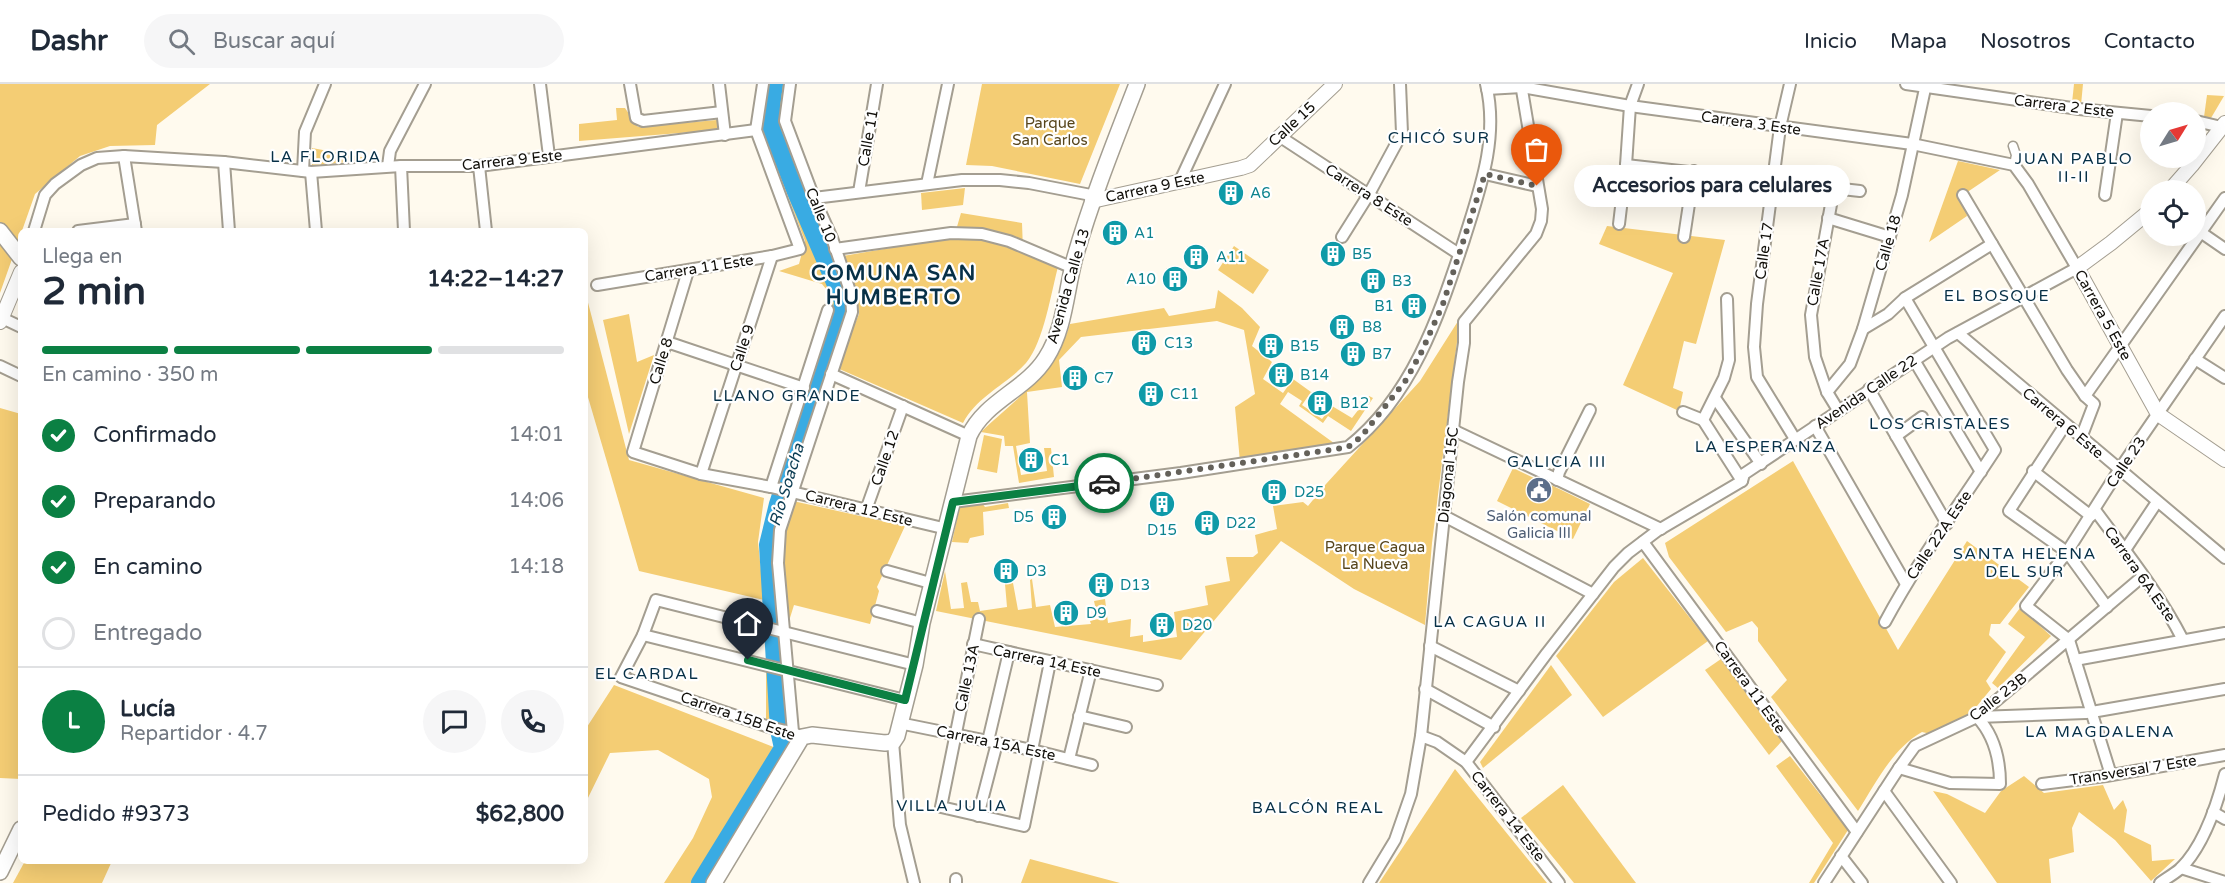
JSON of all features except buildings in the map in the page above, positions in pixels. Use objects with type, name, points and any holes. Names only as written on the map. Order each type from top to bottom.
[{"type":"main road","name":"Avenida Calle 13","points":[[893,742],[897,736],[915,665],[922,622],[934,584],[969,436],[975,423],[985,412],[1031,375],[1046,359],[1060,323],[1092,201],[1137,84]]},
{"type":"main road","points":[[0,231],[18,254]]},
{"type":"main road","points":[[714,883],[794,734]]},
{"type":"main road","name":"Carrera 15B Este","points":[[794,734],[893,742]]},
{"type":"main road","points":[[0,872],[18,835]]},
{"type":"street","points":[[316,228],[307,172],[305,132],[325,84]]},
{"type":"street","points":[[388,166],[390,151],[425,84]]},
{"type":"street","points":[[540,84],[549,156]]},
{"type":"street","points":[[630,84],[636,118],[643,121],[722,112]]},
{"type":"street","points":[[719,84],[725,135]]},
{"type":"street","name":"Calle 10","points":[[763,84],[756,130],[800,249]]},
{"type":"street","name":"Calle 10","points":[[790,84],[785,121],[851,294],[852,312],[790,492],[780,530],[777,563],[781,631],[794,734]]},
{"type":"street","name":"Calle 11","points":[[859,192],[877,84]]},
{"type":"street","points":[[927,184],[948,84]]},
{"type":"street","points":[[1180,181],[1225,84]]},
{"type":"street","name":"Calle 15","points":[[1250,165],[1335,84]]},
{"type":"street","points":[[1342,237],[1369,194],[1402,133],[1400,84]]},
{"type":"street","points":[[1619,224],[1630,106],[1638,84]]},
{"type":"street","name":"Calle 17","points":[[1790,84],[1780,127],[1757,304],[1754,347],[1757,377],[1795,440]]},
{"type":"street","name":"Carrera 2 Este","points":[[1906,84],[2140,115]]},
{"type":"street","name":"Carrera 3 Este","points":[[1486,87],[1522,85],[1630,106],[1912,144],[2014,165]]},
{"type":"street","name":"Diagonal 15C","points":[[1369,883],[1395,840],[1410,794],[1421,736],[1464,343],[1464,322],[1536,234],[1541,221],[1542,208],[1522,85]]},
{"type":"street","name":"Calle 18","points":[[1827,392],[1850,364],[1863,329],[1902,195],[1925,85]]},
{"type":"street","points":[[953,502],[1181,474],[1348,447],[1367,431],[1406,380],[1443,304],[1485,174],[1490,139],[1486,87]]},
{"type":"street","points":[[2105,195],[2117,113]]},
{"type":"street","points":[[2206,122],[2224,125]]},
{"type":"street","points":[[2178,180],[2224,125]]},
{"type":"street","name":"Carrera 9 Este","points":[[35,228],[45,195],[55,184],[81,165],[97,158],[124,156],[224,162],[307,172],[388,166],[479,166],[756,130]]},
{"type":"street","name":"Carrera 8 Este","points":[[1279,136],[1459,254]]},
{"type":"street","points":[[2013,146],[2016,155],[2014,165]]},
{"type":"street","points":[[124,156],[136,228]]},
{"type":"street","points":[[224,162],[229,228]]},
{"type":"street","name":"Carrera 9 Este","points":[[814,198],[962,180],[1010,181],[1091,195],[1092,201],[1250,165]]},
{"type":"street","points":[[1626,165],[1860,191]]},
{"type":"street","name":"Carrera 5 Este","points":[[2014,165],[2028,184],[2077,268],[2158,414],[2225,460]]},
{"type":"street","points":[[401,166],[404,228]]},
{"type":"street","points":[[479,166],[486,228]]},
{"type":"street","points":[[1684,237],[1694,171]]},
{"type":"street","points":[[1485,174],[1537,186]]},
{"type":"street","name":"Calle 17A","points":[[1834,188],[1810,315],[1815,357],[1827,392],[1838,410]]},
{"type":"street","points":[[1963,195],[2085,396],[2094,404],[2080,438]]},
{"type":"street","points":[[2206,222],[2225,198]]},
{"type":"street","points":[[1828,218],[1890,237]]},
{"type":"street","name":"Avenida Calle 22","points":[[1466,762],[1614,567],[1643,542],[1742,480],[1744,474],[1933,348],[2077,268],[2140,219]]},
{"type":"street","points":[[835,249],[951,233],[982,234],[1009,241],[1073,268]]},
{"type":"street","points":[[2206,236],[2225,249]]},
{"type":"street","points":[[1863,329],[1888,314],[1905,298],[1992,244]]},
{"type":"street","points":[[2085,396],[2188,246]]},
{"type":"street","name":"Carrera 11 Este","points":[[597,285],[688,271],[800,249]]},
{"type":"street","name":"Calle 9","points":[[701,474],[772,256]]},
{"type":"street","name":"Calle 8","points":[[633,452],[688,271]]},
{"type":"street","points":[[18,279],[1,320],[18,326]]},
{"type":"street","points":[[1703,420],[1724,378],[1729,360],[1727,298]]},
{"type":"street","points":[[1905,298],[1933,348]]},
{"type":"street","points":[[773,488],[828,310]]},
{"type":"street","name":"Calle 23","points":[[2069,640],[2026,606],[2067,552],[2119,471],[2225,316]]},
{"type":"street","name":"Carrera 6 Este","points":[[1958,333],[2225,558]]},
{"type":"street","points":[[667,342],[804,388]]},
{"type":"street","name":"Calle 22A Este","points":[[1886,622],[1906,584],[1995,450],[1933,348]]},
{"type":"street","points":[[2195,359],[2225,378]]},
{"type":"street","points":[[1914,360],[1981,472]]},
{"type":"street","points":[[0,366],[18,375]]},
{"type":"street","points":[[831,374],[969,436]]},
{"type":"street","points":[[1869,389],[1947,524]]},
{"type":"street","points":[[1714,398],[1761,464]]},
{"type":"street","name":"Calle 12","points":[[866,510],[903,406]]},
{"type":"street","points":[[1557,480],[1590,410]]},
{"type":"street","points":[[1683,411],[1703,420],[1742,480]]},
{"type":"street","points":[[1896,436],[1922,417]]},
{"type":"street","points":[[2065,425],[2009,511],[2067,552],[2107,607]]},
{"type":"street","points":[[1815,426],[1906,584]]},
{"type":"street","points":[[1453,430],[1661,529]]},
{"type":"street","name":"Carrera 12 Este","points":[[633,452],[701,474],[773,488],[947,530]]},
{"type":"street","name":"Carrera 6A Este","points":[[2033,471],[2093,513],[2144,576],[2172,618],[2183,640]]},
{"type":"street","points":[[2125,550],[2157,502]]},
{"type":"street","points":[[1444,516],[1593,594]]},
{"type":"street","name":"Carrera 11 Este","points":[[1643,542],[1857,832]]},
{"type":"street","points":[[887,571],[934,584]]},
{"type":"street","name":"Calle 23B","points":[[1824,883],[1915,746],[1977,717],[2144,576]]},
{"type":"street","points":[[905,700],[643,635],[656,600],[915,665]]},
{"type":"street","points":[[877,611],[922,622]]},
{"type":"street","name":"Calle 13A","points":[[978,816],[941,807],[979,619]]},
{"type":"street","points":[[2075,660],[2225,633]]},
{"type":"street","name":"Carrera 15B Este","points":[[643,635],[621,677],[794,734]]},
{"type":"street","points":[[2069,640],[2111,775]]},
{"type":"street","name":"Carrera 14 Este","points":[[973,644],[1157,685]]},
{"type":"street","points":[[1430,646],[1519,692]]},
{"type":"street","points":[[1010,652],[978,816],[1024,826],[1050,662]]},
{"type":"street","points":[[1069,759],[1091,670]]},
{"type":"street","points":[[1425,689],[1494,727]]},
{"type":"street","points":[[1977,717],[2092,712],[2225,689]]},
{"type":"street","points":[[1079,716],[1126,727]]},
{"type":"street","points":[[1899,768],[1950,783],[2000,784],[2000,768],[1988,729],[1977,717]]},
{"type":"street","name":"Carrera 15A Este","points":[[899,723],[1092,765]]},
{"type":"street","name":"Carrera 14 Este","points":[[1421,736],[1437,742],[1466,762],[1559,883]]},
{"type":"street","points":[[893,742],[900,825],[914,883]]},
{"type":"street","name":"Transversal 7 Este","points":[[2042,784],[2111,775],[2225,755]]},
{"type":"street","points":[[2160,883],[2181,868],[2203,837],[2225,774]]},
{"type":"street","points":[[1884,791],[1951,883]]},
{"type":"street","points":[[2213,812],[2225,819]]},
{"type":"street","points":[[1841,856],[1862,883]]},
{"type":"street","points":[[2181,868],[2225,882]]},
{"type":"green space","points":[[0,84],[210,84],[157,125],[155,145],[110,146],[80,156],[35,194],[23,228],[18,228],[18,242],[0,293]]},
{"type":"green space","points":[[768,84],[784,84],[779,118],[844,292],[845,311],[787,491],[775,567],[781,675],[787,722],[766,719],[766,602],[761,544],[774,487],[834,299],[822,284],[779,271],[799,264],[805,241],[762,128]]},
{"type":"green space","name":"Parque San Carlos","points":[[982,84],[1120,84],[1080,184],[992,166],[966,165]]},
{"type":"green space","points":[[2074,84],[2083,84],[2081,105],[2072,103]]},
{"type":"green space","points":[[2207,95],[2224,96],[2211,118],[2206,117]]},
{"type":"green space","points":[[616,108],[625,108],[638,127],[717,120],[718,130],[579,141],[579,124],[617,120]]},
{"type":"green space","points":[[312,148],[372,159],[312,166]]},
{"type":"green space","points":[[1958,161],[2000,170],[1963,195],[1967,216],[1929,242]]},
{"type":"green space","points":[[965,188],[963,205],[922,210],[921,193]]},
{"type":"green space","points":[[961,213],[1022,223],[1023,250],[1059,263],[1042,330],[1032,354],[1018,371],[976,405],[963,423],[837,368],[859,314],[857,297],[843,256],[954,237]]},
{"type":"green space","points":[[1607,226],[1725,240],[1696,344],[1684,341],[1673,388],[1683,392],[1679,411],[1623,385],[1673,273],[1599,244]]},
{"type":"green space","points":[[1234,246],[1269,270],[1253,294],[1218,270]]},
{"type":"green space","points":[[1218,290],[1242,308],[1260,327],[1252,346],[1272,362],[1263,379],[1283,393],[1293,379],[1311,392],[1302,405],[1322,419],[1332,406],[1352,418],[1369,396],[1373,398],[1351,431],[1328,416],[1323,423],[1299,406],[1302,401],[1288,392],[1280,404],[1338,446],[1240,462],[1235,407],[1255,394],[1244,330],[1217,321],[1081,337],[1059,360],[1062,387],[1027,392],[1030,443],[1016,446],[1021,475],[1047,471],[1044,448],[1051,448],[1054,477],[1019,483],[1013,446],[1005,446],[1004,436],[981,432],[1021,396],[1045,370],[1064,341],[1070,324],[1164,308],[1169,316],[1215,308]]},
{"type":"green space","points":[[588,303],[629,460],[764,498],[758,542],[764,600],[639,571],[588,397]]},
{"type":"green space","points":[[629,314],[637,362],[654,355],[629,434],[603,320]]},
{"type":"green space","name":"Parque Cagua La Nueva","points":[[1460,318],[1432,543],[1425,625],[1354,589],[1281,541],[1181,660],[936,611],[945,571],[951,609],[964,608],[961,583],[967,582],[971,602],[978,602],[980,611],[1007,607],[1005,584],[1013,583],[1018,610],[1032,608],[1030,580],[1032,579],[1036,607],[1050,605],[1055,627],[1091,624],[1090,621],[1098,619],[1094,601],[1105,599],[1108,623],[1131,619],[1130,637],[1143,635],[1143,642],[1177,637],[1174,612],[1208,605],[1205,586],[1230,581],[1226,557],[1253,557],[1258,553],[1255,535],[1277,529],[1273,506],[1303,502],[1308,506],[1420,381]]},
{"type":"green space","points":[[0,408],[18,413],[18,779],[0,778]]},
{"type":"green space","points":[[984,435],[1002,439],[997,473],[977,469]]},
{"type":"green space","points":[[1793,461],[1898,650],[1967,541],[2029,587],[2000,624],[1991,624],[1989,635],[2006,652],[1986,681],[1991,689],[1972,712],[1931,734],[1922,732],[1902,747],[1885,767],[1858,811],[1771,697],[1787,680],[1758,641],[1758,628],[1752,621],[1726,632],[1669,557],[1665,543]]},
{"type":"green space","points":[[1513,468],[1536,479],[1530,493],[1542,499],[1549,484],[1590,504],[1573,539],[1497,501]]},
{"type":"green space","points":[[793,501],[905,526],[877,587],[879,591],[870,624],[794,605],[789,621],[781,562],[785,529]]},
{"type":"green space","points":[[982,503],[985,507],[1008,503],[1009,508],[983,512],[984,535],[970,538],[968,543],[952,542],[960,505]]},
{"type":"green space","points":[[1643,558],[1708,641],[1603,717],[1556,656],[1614,582]]},
{"type":"green space","points":[[2020,608],[2051,636],[1998,688],[1992,683],[2025,637],[2008,624]]},
{"type":"green space","points":[[1721,659],[1782,741],[1769,755],[1705,670]]},
{"type":"green space","points":[[1551,665],[1572,695],[1483,768],[1480,762]]},
{"type":"green space","points":[[614,685],[776,748],[697,883],[664,883],[693,838],[712,797],[709,779],[658,750],[610,753],[588,798],[588,725]]},
{"type":"green space","points":[[1790,756],[1848,830],[1814,883],[1809,883],[1833,843],[1776,766]]},
{"type":"green space","points":[[1455,769],[1547,883],[1379,883]]},
{"type":"green space","points":[[2024,776],[2044,793],[2103,785],[2114,810],[2123,800],[2127,810],[2124,832],[2151,845],[2152,861],[2175,859],[2151,881],[2115,840],[2079,812],[2072,828],[2074,852],[2049,859],[2051,883],[1997,883],[1933,791],[1947,794],[1985,813],[2001,791]]},
{"type":"green space","points":[[1563,785],[1636,883],[1574,883],[1521,818]]},
{"type":"green space","points":[[1030,859],[1120,883],[1021,883]]},
{"type":"green space","points":[[23,864],[111,864],[102,883],[13,883]]},
{"type":"waterway","name":"Río Soacha","points":[[700,883],[783,748],[779,730],[768,545],[778,504],[843,301],[771,128],[774,84]]},
{"type":"way so far","points":[[1104,483],[1181,474],[1348,447],[1367,431],[1392,399],[1406,380],[1422,351],[1443,304],[1485,174],[1537,186]]},
{"type":"place","name":"Accesorios para celulares","points":[[1537,186]]},
{"type":"place","name":"A6","points":[[1231,193]]},
{"type":"place","name":"A1","points":[[1115,233]]},
{"type":"place","name":"B5","points":[[1333,254]]},
{"type":"place","name":"A11","points":[[1196,257]]},
{"type":"place","name":"A10","points":[[1175,279]]},
{"type":"place","name":"B3","points":[[1373,281]]},
{"type":"place","name":"B1","points":[[1414,306]]},
{"type":"place","name":"B8","points":[[1342,327]]},
{"type":"place","name":"C13","points":[[1144,343]]},
{"type":"place","name":"B15","points":[[1271,346]]},
{"type":"place","name":"B7","points":[[1353,354]]},
{"type":"place","name":"B14","points":[[1281,375]]},
{"type":"place","name":"C7","points":[[1075,378]]},
{"type":"place","name":"C11","points":[[1151,394]]},
{"type":"place","name":"B12","points":[[1320,403]]},
{"type":"place","name":"C1","points":[[1031,460]]},
{"type":"place","name":"Salón comunal Galicia III","points":[[1539,490]]},
{"type":"place","name":"D25","points":[[1274,492]]},
{"type":"place","name":"D15","points":[[1162,504]]},
{"type":"place","name":"D5","points":[[1054,517]]},
{"type":"place","name":"D22","points":[[1207,523]]},
{"type":"place","name":"D3","points":[[1006,571]]},
{"type":"place","name":"D13","points":[[1101,585]]},
{"type":"place","name":"D9","points":[[1066,613]]},
{"type":"place","name":"D20","points":[[1162,625]]},
{"type":"district","name":"CHICÓ SUR","points":[[1439,138]]},
{"type":"district","name":"LA FLORIDA","points":[[326,157]]},
{"type":"district","name":"JUAN PABLO II-II","points":[[2074,168]]},
{"type":"district","name":"COMUNA SAN HUMBERTO","points":[[894,285]]},
{"type":"district","name":"EL BOSQUE","points":[[1997,296]]},
{"type":"district","name":"LLANO GRANDE","points":[[787,396]]},
{"type":"district","name":"LOS CRISTALES","points":[[1940,424]]},
{"type":"district","name":"LA ESPERANZA","points":[[1766,447]]},
{"type":"district","name":"GALICIA III","points":[[1557,462]]},
{"type":"district","name":"SANTA HELENA DEL SUR","points":[[2025,563]]},
{"type":"district","name":"LA CAGUA II","points":[[1490,622]]},
{"type":"district","name":"EL CARDAL","points":[[647,674]]},
{"type":"district","name":"LA MAGDALENA","points":[[2100,732]]},
{"type":"district","name":"VILLA JULIA","points":[[952,806]]},
{"type":"district","name":"BALCÓN REAL","points":[[1318,808]]},
{"type":"route","points":[[748,660],[905,700],[915,665],[922,622],[934,584],[953,502],[1104,483]]}]
